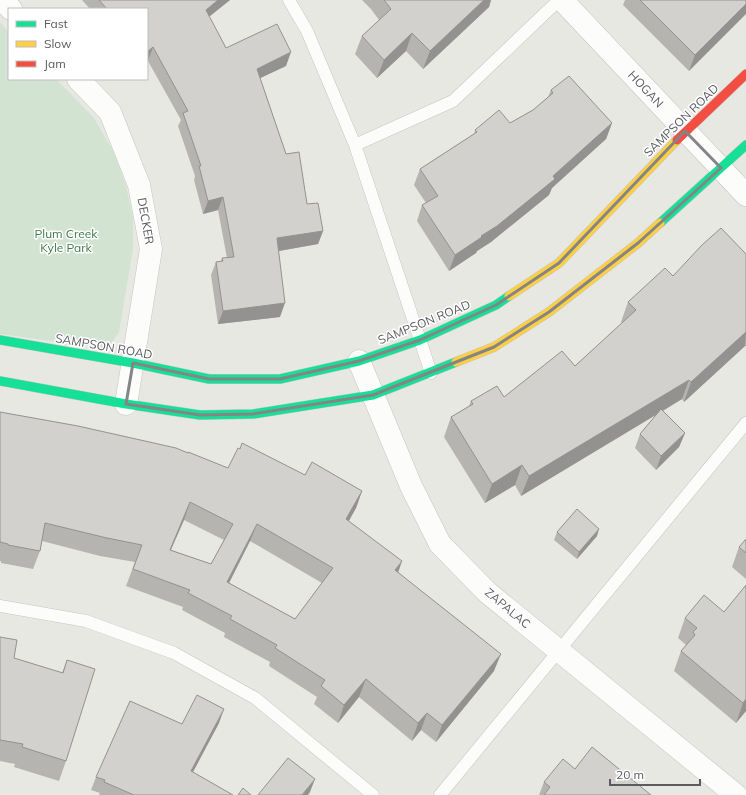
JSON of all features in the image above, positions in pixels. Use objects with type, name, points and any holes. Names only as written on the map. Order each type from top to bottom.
[{"type":"street","points":[[2,0],[10,8]]},
{"type":"street","name":"HOGAN","points":[[562,0],[746,195]]},
{"type":"street","name":"SAMPSON ROAD","points":[[0,340],[132,363],[209,379],[280,379],[359,361],[420,340],[496,305],[559,263],[685,130],[746,74]]},
{"type":"street","name":"DECKER","points":[[79,80],[110,112],[139,185],[151,249],[126,404]]},
{"type":"street","points":[[0,381],[126,404],[200,415],[253,414],[373,396],[494,347],[549,312],[638,243],[746,145]]},
{"type":"street","name":"ZAPALAC","points":[[359,361],[411,486],[440,544],[488,593],[736,795]]},
{"type":"street","points":[[743,795],[746,791]]},
{"type":"lane","points":[[289,0],[308,31],[355,145],[431,373]]},
{"type":"lane","points":[[355,145],[453,101],[559,0]]},
{"type":"lane","points":[[440,795],[746,423]]},
{"type":"lane","points":[[0,606],[86,620],[174,653],[255,698],[373,795]]},
{"type":"highlighted area","points":[[685,131],[721,168],[638,243],[549,312],[494,347],[373,395],[253,414],[200,415],[126,404],[133,363],[209,379],[280,379],[359,361],[420,340],[496,305],[559,263]]},
{"type":"green space","name":"Plum Creek Kyle Park","points":[[0,22],[8,31],[8,80],[57,80],[94,118],[113,151],[126,186],[133,218],[133,249],[119,332],[111,344],[103,348],[0,334]]},
{"type":"building","points":[[99,0],[218,0],[206,10],[226,48],[277,24],[291,52],[257,69],[286,154],[299,152],[307,204],[318,203],[323,231],[277,238],[285,303],[223,311],[216,262],[223,261],[222,258],[234,257],[223,197],[208,201],[199,166],[201,166],[183,113],[188,111],[153,47],[148,51],[148,8],[106,8]]},
{"type":"building","points":[[384,0],[484,0],[430,51],[412,33],[384,60],[362,36],[391,9]]},
{"type":"building","points":[[640,0],[746,0],[746,4],[695,55]]},
{"type":"building","points":[[569,76],[612,123],[553,176],[555,179],[497,226],[455,255],[422,205],[438,196],[420,169],[477,132],[475,130],[499,110],[510,123],[533,110],[553,93],[551,90]]},
{"type":"building","points":[[721,228],[746,254],[746,332],[691,382],[689,380],[529,476],[522,465],[492,484],[451,417],[473,404],[471,401],[497,386],[504,397],[562,351],[575,366],[636,310],[628,302],[665,268],[673,276],[702,245]]},
{"type":"building","points":[[661,409],[685,433],[661,456],[640,434]]},
{"type":"building","points":[[0,412],[78,426],[176,448],[228,468],[242,443],[305,475],[312,462],[362,491],[346,519],[402,561],[395,570],[501,654],[442,725],[427,713],[418,723],[366,679],[344,705],[321,686],[325,680],[275,648],[277,645],[230,619],[232,616],[188,593],[190,590],[133,569],[142,545],[45,523],[40,551],[0,542]],"holes":[[[190,502],[233,524],[211,564],[170,550]],[[257,524],[333,568],[295,619],[227,582]]]},
{"type":"building","points":[[577,509],[599,529],[579,552],[557,532]]},
{"type":"building","points":[[746,539],[746,553],[739,547]]},
{"type":"building","points":[[746,585],[746,699],[743,703],[681,651],[695,635],[693,632],[697,628],[685,618],[704,595],[724,612]]},
{"type":"building","points":[[0,637],[17,640],[14,658],[63,673],[67,660],[95,669],[66,761],[22,747],[23,744],[0,740]]},
{"type":"building","points":[[197,695],[224,709],[191,771],[233,795],[134,795],[96,777],[130,701],[182,724]]},
{"type":"building","points":[[592,747],[651,795],[544,795],[550,787],[544,782],[563,759],[575,769]]},
{"type":"building","points":[[288,758],[315,779],[302,795],[258,795]]},
{"type":"building","points":[[243,788],[251,795],[238,795]]},
{"type":"traffic: fast","points":[[660,223],[746,145]]},
{"type":"traffic: fast","points":[[0,340],[133,363],[209,379],[280,379],[359,361],[420,340],[496,305],[509,296]]},
{"type":"traffic: fast","points":[[0,381],[126,404],[200,415],[253,414],[373,395],[456,362]]},
{"type":"traffic: slow","points":[[509,296],[559,263],[677,140]]},
{"type":"traffic: slow","points":[[456,362],[494,347],[549,312],[638,243],[660,223]]},
{"type":"traffic: jam","points":[[677,140],[746,74]]}]
